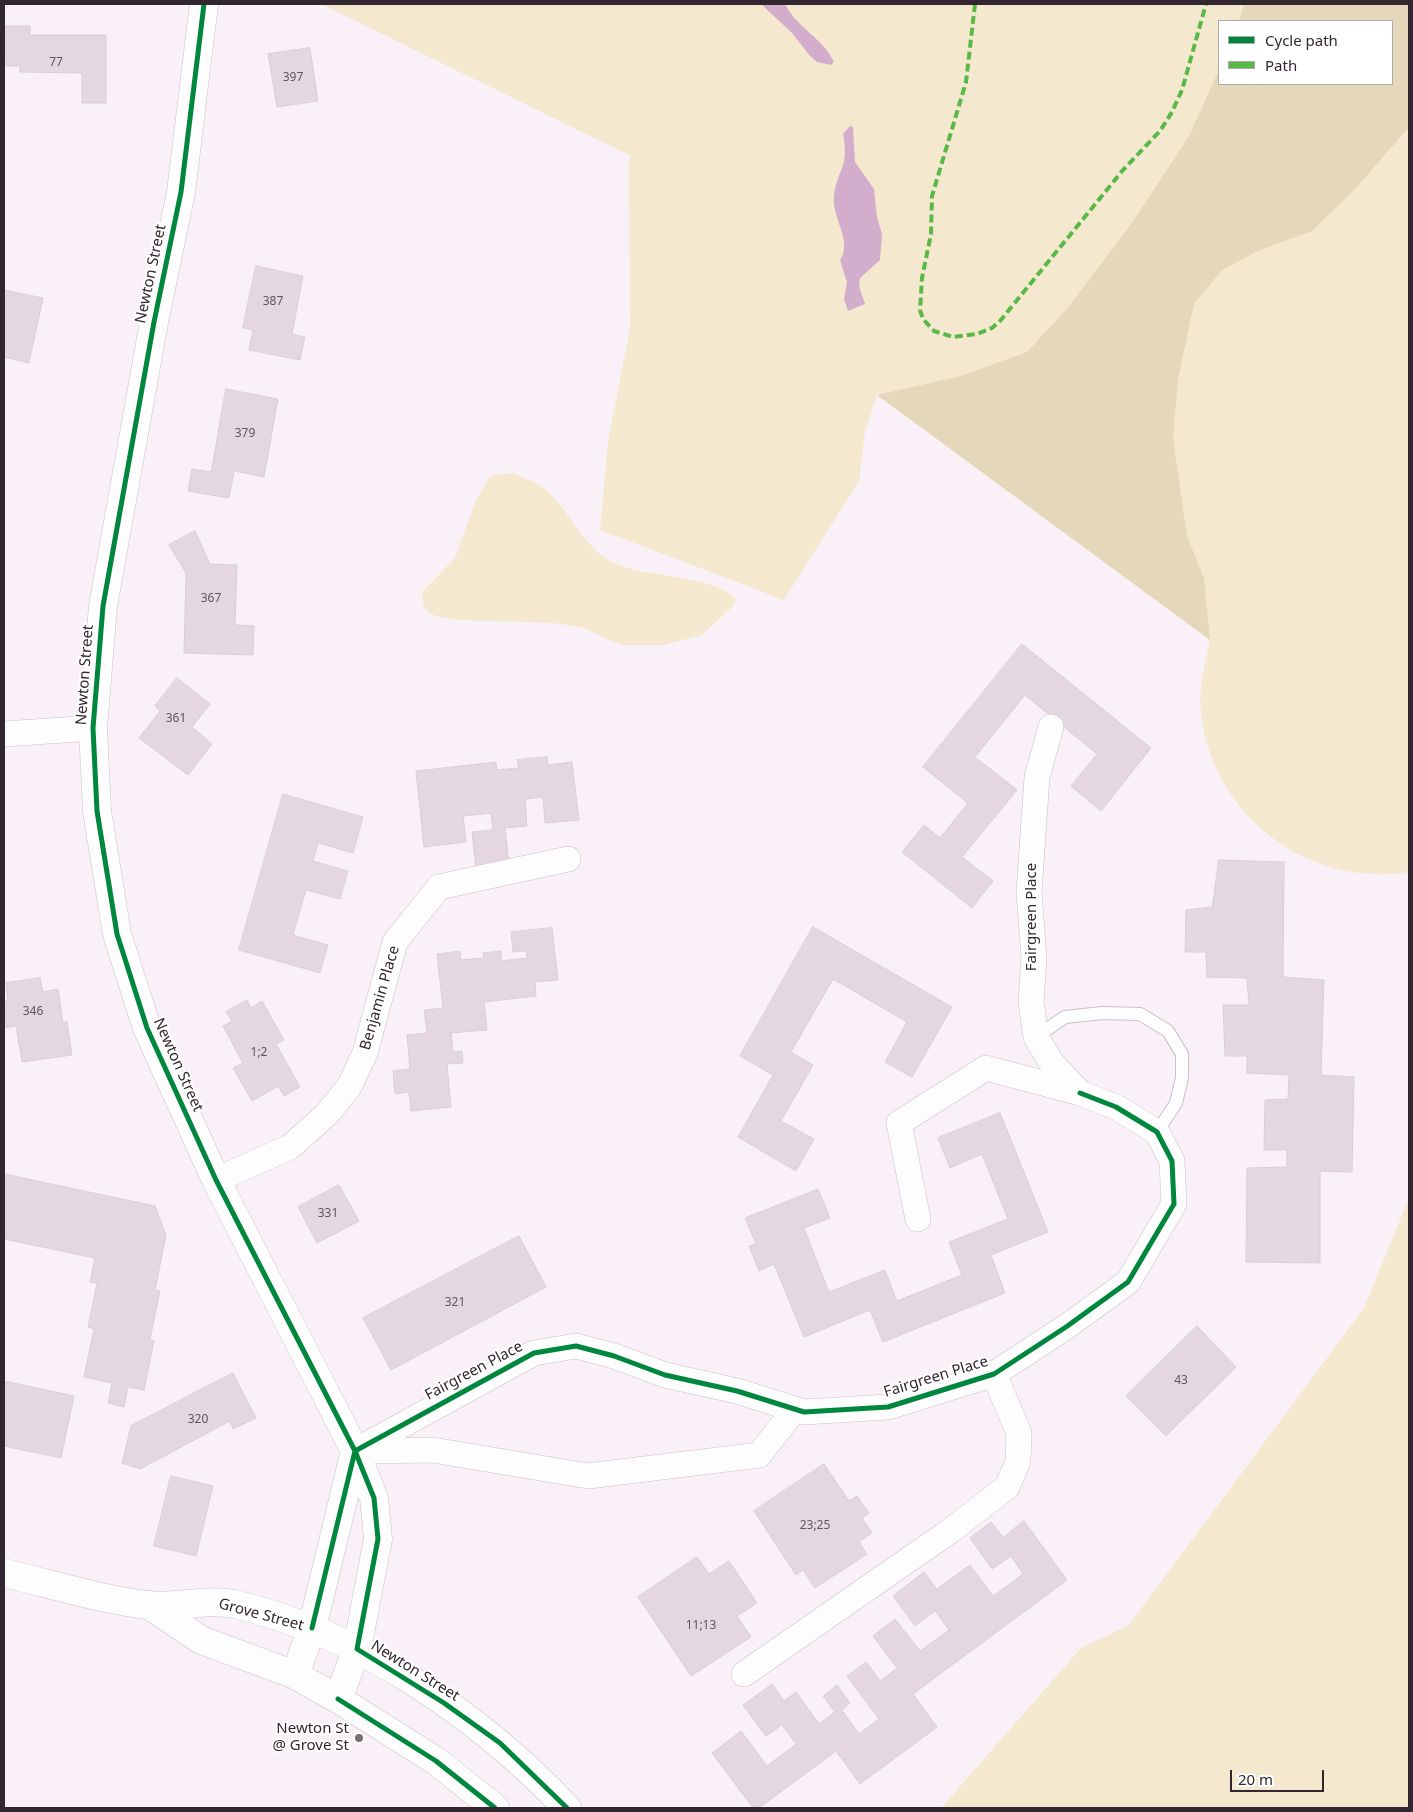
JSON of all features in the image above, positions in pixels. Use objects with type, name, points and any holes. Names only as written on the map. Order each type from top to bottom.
[{"type":"main road","name":"Newton Street","points":[[204,4],[181,192],[154,322],[103,606],[93,728],[98,812],[117,934],[147,1028],[216,1180],[355,1451],[374,1498],[378,1539],[358,1649],[338,1699]]},
{"type":"main road","points":[[355,1451],[312,1628],[295,1675],[338,1699],[436,1761],[495,1808]]},
{"type":"main road","name":"Grove Street","points":[[4,1573],[149,1605],[217,1601],[312,1628]]},
{"type":"main road","name":"Grove Street","points":[[149,1605],[201,1640],[295,1675]]},
{"type":"main road","name":"Newton Street","points":[[312,1628],[358,1649],[444,1703],[500,1743],[567,1808]]},
{"type":"street","name":"Fairgreen Place","points":[[1051,727],[1037,777],[1029,892],[1034,958],[1031,1002],[1036,1037],[1051,1062],[1080,1093]]},
{"type":"street","points":[[4,734],[93,728]]},
{"type":"street","name":"Benjamin Place","points":[[216,1180],[290,1147],[327,1114],[349,1087],[365,1053],[395,942],[440,887],[568,859]]},
{"type":"street","name":"Fairgreen Place","points":[[355,1451],[534,1353],[576,1346],[614,1356],[665,1375],[737,1391],[804,1412],[888,1407],[994,1374],[1066,1328],[1128,1282],[1174,1204],[1172,1161],[1157,1132],[1116,1107],[1080,1093],[986,1068],[898,1123],[918,1219]]},
{"type":"street","name":"Fairgreen Place","points":[[744,1674],[950,1531],[1006,1486],[1018,1461],[1019,1433],[994,1374]]},
{"type":"street","points":[[355,1451],[433,1450],[588,1476],[759,1455],[795,1409]]},
{"type":"lane","points":[[1036,1037],[1065,1017],[1102,1013],[1140,1014],[1168,1031],[1182,1054],[1182,1078],[1176,1103],[1157,1132]]},
{"type":"shaded area","points":[[321,4],[1409,4],[1409,872],[1372,874],[1336,868],[1302,856],[1272,837],[1245,813],[1224,784],[1209,751],[1201,714],[1200,695],[1202,677],[1210,640],[877,395],[865,432],[859,481],[784,600],[600,530],[608,442],[630,328],[629,155]]},
{"type":"shaded area","points":[[761,4],[785,4],[796,19],[823,46],[834,62],[831,65],[817,62],[792,33]]},
{"type":"shaded area","points":[[1244,4],[1409,4],[1409,127],[1356,188],[1312,231],[1260,250],[1222,270],[1194,304],[1178,379],[1173,438],[1187,536],[1204,578],[1210,640],[877,395],[961,376],[1027,352],[1067,309],[1134,220],[1189,136],[1218,72],[1218,85],[1393,85],[1393,20],[1239,20]]},
{"type":"shaded area","points":[[850,126],[853,127],[855,162],[874,189],[877,217],[882,234],[880,260],[860,278],[859,286],[865,304],[848,311],[844,299],[847,282],[840,260],[843,253],[844,240],[835,210],[834,193],[845,158],[843,134]]},
{"type":"shaded area","points":[[513,473],[544,488],[556,500],[586,540],[603,557],[628,568],[695,580],[710,585],[736,599],[733,606],[702,635],[663,645],[621,645],[581,627],[553,623],[456,620],[435,616],[424,608],[422,592],[455,558],[475,503],[490,476]]},
{"type":"shaded area","points":[[1409,1198],[1409,1808],[941,1808],[1081,1648],[1129,1625],[1364,1308]]},
{"type":"building","points":[[4,26],[30,26],[30,35],[106,35],[106,103],[82,103],[82,73],[20,72],[20,66],[6,66],[6,60],[4,60]]},
{"type":"building","points":[[310,48],[318,101],[277,107],[268,54]]},
{"type":"building","points":[[256,266],[303,276],[292,334],[305,337],[300,360],[249,350],[253,330],[243,328]]},
{"type":"building","points":[[4,290],[43,298],[29,363],[4,357]]},
{"type":"building","points":[[226,389],[278,399],[264,477],[234,471],[229,498],[188,491],[192,469],[211,472]]},
{"type":"building","points":[[195,531],[210,564],[237,565],[235,625],[254,626],[253,655],[184,653],[186,573],[169,545]]},
{"type":"building","points":[[1022,644],[1151,748],[1101,811],[1071,786],[1097,754],[1025,695],[975,757],[1017,790],[962,857],[993,881],[972,908],[902,852],[924,825],[940,838],[968,803],[923,767]]},
{"type":"building","points":[[177,678],[210,704],[192,727],[212,744],[188,775],[139,738],[160,711],[155,706]]},
{"type":"building","points":[[547,757],[548,765],[572,762],[579,820],[545,823],[543,797],[525,799],[527,826],[505,828],[509,864],[476,868],[472,832],[493,830],[491,813],[463,816],[466,842],[424,847],[416,771],[496,762],[497,770],[519,768],[517,760]]},
{"type":"building","points":[[283,794],[363,817],[353,853],[318,843],[313,861],[348,871],[340,899],[306,890],[293,935],[328,945],[320,973],[239,950]]},
{"type":"building","points":[[1219,860],[1284,862],[1283,977],[1324,980],[1321,1075],[1354,1077],[1352,1172],[1320,1171],[1320,1263],[1246,1262],[1247,1168],[1287,1167],[1287,1150],[1264,1150],[1265,1100],[1288,1099],[1289,1075],[1247,1073],[1247,1056],[1225,1056],[1223,1005],[1249,1005],[1247,978],[1207,977],[1206,952],[1185,952],[1186,910],[1212,907]]},
{"type":"building","points":[[813,927],[952,1007],[912,1077],[885,1062],[907,1022],[833,979],[791,1052],[813,1065],[781,1121],[814,1139],[796,1171],[738,1137],[773,1075],[740,1056]]},
{"type":"building","points":[[552,928],[558,980],[535,982],[536,996],[484,1002],[487,1030],[451,1033],[453,1052],[462,1051],[463,1063],[447,1064],[451,1107],[411,1111],[409,1092],[395,1094],[393,1071],[410,1069],[407,1035],[427,1033],[424,1010],[443,1008],[437,954],[460,951],[461,960],[484,958],[483,953],[501,951],[501,961],[527,958],[526,951],[513,952],[511,932]]},
{"type":"building","points":[[40,978],[43,992],[58,989],[63,1023],[67,1022],[72,1055],[22,1062],[16,1026],[4,1028],[4,1002],[8,1001],[6,983]]},
{"type":"building","points":[[247,1000],[251,1008],[262,1001],[284,1040],[276,1044],[300,1087],[284,1096],[278,1086],[252,1101],[233,1068],[243,1063],[223,1026],[232,1021],[226,1012]]},
{"type":"building","points":[[1000,1113],[1048,1232],[991,1255],[1005,1293],[883,1342],[870,1310],[804,1337],[774,1264],[759,1271],[749,1246],[756,1244],[745,1218],[818,1189],[830,1218],[804,1228],[829,1292],[885,1270],[897,1301],[962,1275],[949,1242],[1008,1219],[982,1154],[950,1168],[938,1138]]},
{"type":"building","points":[[4,1174],[155,1206],[166,1235],[155,1290],[160,1291],[150,1339],[154,1341],[144,1390],[128,1387],[124,1407],[108,1403],[112,1383],[84,1377],[94,1329],[88,1327],[97,1283],[90,1282],[95,1258],[4,1239]]},
{"type":"building","points":[[339,1185],[359,1221],[317,1243],[298,1207]]},
{"type":"building","points":[[519,1236],[546,1287],[391,1370],[363,1318]]},
{"type":"building","points":[[1197,1326],[1236,1367],[1166,1436],[1126,1396]]},
{"type":"building","points":[[233,1373],[256,1418],[233,1429],[230,1421],[140,1469],[122,1463],[131,1426]]},
{"type":"building","points":[[4,1381],[74,1396],[61,1458],[4,1446]]},
{"type":"building","points":[[824,1464],[849,1501],[857,1496],[869,1513],[862,1518],[872,1533],[859,1542],[867,1554],[815,1588],[803,1570],[796,1575],[754,1511]]},
{"type":"building","points":[[171,1476],[213,1486],[196,1556],[154,1546]]},
{"type":"building","points":[[1024,1521],[1067,1580],[913,1694],[937,1727],[860,1784],[836,1751],[759,1808],[753,1808],[712,1753],[741,1731],[767,1766],[796,1744],[782,1725],[766,1736],[743,1705],[772,1684],[784,1701],[796,1692],[819,1724],[835,1712],[823,1696],[837,1685],[850,1703],[842,1710],[859,1734],[879,1719],[847,1676],[866,1662],[880,1681],[897,1668],[873,1636],[895,1619],[920,1651],[949,1630],[935,1611],[915,1626],[893,1596],[924,1572],[937,1589],[970,1565],[993,1596],[1023,1574],[1011,1556],[992,1569],[970,1538],[991,1522],[1003,1537]]},
{"type":"building","points":[[697,1557],[709,1574],[729,1561],[757,1603],[737,1616],[751,1637],[691,1676],[638,1597]]},
{"type":"marked path","points":[[975,4],[966,82],[932,196],[931,234],[922,278],[920,310],[923,319],[934,331],[953,337],[977,334],[992,328],[1000,321],[1123,170],[1160,131],[1172,112],[1182,90],[1206,4]]},
{"type":"cycle path","points":[[204,4],[181,192],[154,322],[103,606],[93,728],[97,811],[117,934],[147,1028],[216,1180],[355,1451],[374,1498],[378,1539],[357,1649],[444,1703],[500,1743],[567,1808]]},
{"type":"cycle path","points":[[355,1451],[534,1353],[576,1346],[614,1356],[665,1375],[737,1391],[804,1412],[888,1407],[994,1374],[1066,1327],[1128,1282],[1174,1204],[1172,1161],[1157,1132],[1116,1107],[1080,1093]]},
{"type":"cycle path","points":[[312,1628],[355,1451]]},
{"type":"cycle path","points":[[338,1699],[436,1761],[495,1808]]},
{"type":"place","name":"Newton St @ Grove St","points":[[359,1738]]}]
